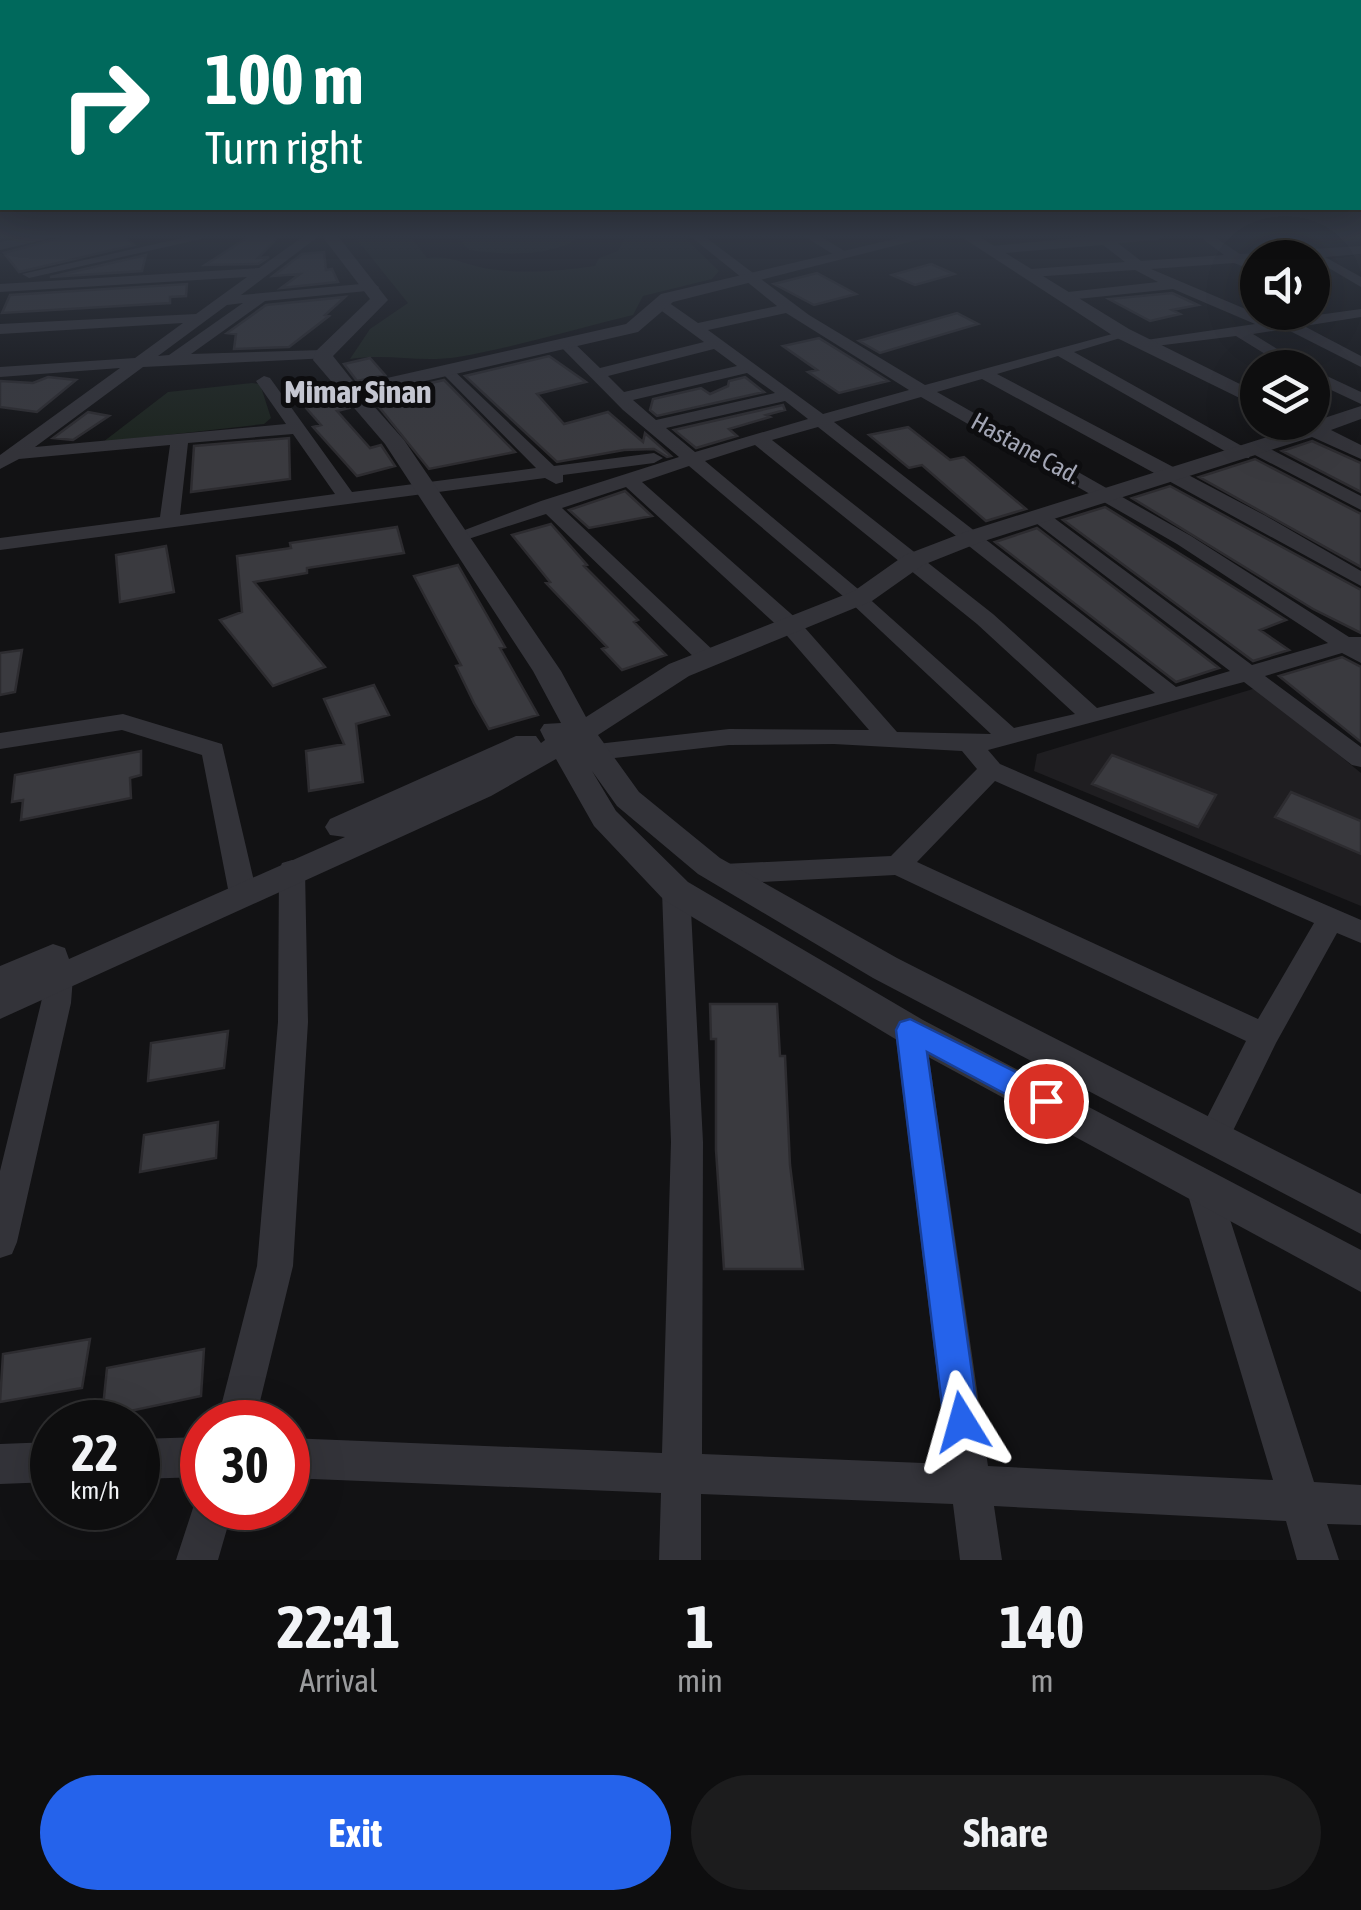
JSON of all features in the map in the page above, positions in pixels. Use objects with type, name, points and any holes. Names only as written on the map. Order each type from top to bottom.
[{"type":"street","points":[[6,459],[211,309]]},
{"type":"street","points":[[172,359],[246,309]]},
{"type":"street","points":[[0,372],[172,359],[322,354],[369,309]]},
{"type":"street","points":[[351,392],[632,328],[654,309]]},
{"type":"street","points":[[668,309],[973,537],[1172,695]]},
{"type":"street","points":[[694,329],[786,309]]},
{"type":"street","name":"Hastane Cad.","points":[[791,309],[922,390],[1110,495],[1356,647]]},
{"type":"street","points":[[1087,309],[1122,333],[1240,392]]},
{"type":"street","points":[[1353,314],[1361,325]]},
{"type":"street","points":[[0,329],[198,318]]},
{"type":"street","points":[[1146,344],[1245,330]]},
{"type":"street","points":[[1291,330],[1361,362]]},
{"type":"street","points":[[1238,331],[1270,350]]},
{"type":"street","points":[[459,536],[690,456],[1122,333]]},
{"type":"street","points":[[564,343],[621,398],[858,598],[1009,737]]},
{"type":"street","points":[[596,374],[716,344]]},
{"type":"street","points":[[1062,352],[1250,451],[1361,504]]},
{"type":"street","points":[[322,354],[426,486],[548,671],[605,818],[676,891],[910,1030],[1361,1272]]},
{"type":"street","points":[[621,398],[749,368]]},
{"type":"street","points":[[448,370],[572,497]]},
{"type":"street","points":[[982,372],[1259,520],[1361,580]]},
{"type":"street","points":[[264,381],[347,498]]},
{"type":"street","points":[[1330,383],[1361,399]]},
{"type":"street","points":[[654,426],[788,396]]},
{"type":"street","points":[[1330,419],[1361,412]]},
{"type":"street","points":[[6,459],[298,428]]},
{"type":"street","points":[[1330,437],[1361,453]]},
{"type":"street","points":[[169,522],[180,438]]},
{"type":"street","points":[[758,438],[914,560],[1092,717]]},
{"type":"street","points":[[0,1004],[241,884],[292,870],[480,789],[679,670],[858,598],[914,560],[973,537],[1250,451],[1274,440]]},
{"type":"street","points":[[0,544],[549,470],[690,456]]},
{"type":"street","points":[[628,480],[790,625],[890,739]]},
{"type":"street","points":[[548,505],[708,658]]},
{"type":"street","points":[[1040,516],[1361,759]]},
{"type":"street","points":[[0,981],[241,884],[574,736],[834,736],[970,744],[1092,717],[1246,672],[1356,647]]},
{"type":"street","points":[[0,741],[123,722],[214,750],[241,884]]},
{"type":"street","points":[[574,736],[628,799],[723,874],[885,968],[1361,1215]]},
{"type":"street","points":[[970,744],[991,770],[1361,932]]},
{"type":"street","points":[[898,865],[991,770]]},
{"type":"street","points":[[723,874],[898,865],[1264,1036]]},
{"type":"street","points":[[242,1400],[275,1266],[292,1022],[292,870]]},
{"type":"street","points":[[676,891],[687,1142],[680,1560]]},
{"type":"street","points":[[1213,1138],[1264,1036],[1332,919]]},
{"type":"street","points":[[0,1242],[56,1003],[58,977]]},
{"type":"street","points":[[910,1030],[981,1560]]},
{"type":"street","points":[[1202,1185],[1318,1560]]},
{"type":"street","points":[[310,1459],[970,1484],[1361,1505]]},
{"type":"street","points":[[0,1464],[30,1463]]},
{"type":"street","points":[[197,1560],[206,1530]]},
{"type":"shaded area","points":[[400,309],[636,309],[633,315],[480,353],[444,359],[350,359],[370,329]]},
{"type":"shaded area","points":[[260,384],[271,418],[264,424],[103,442],[168,392]]},
{"type":"shaded area","points":[[1253,689],[1261,691],[1361,773],[1361,906],[1034,771],[1037,754]]},
{"type":"building","points":[[4,309],[73,309],[2,313]]},
{"type":"building","points":[[261,309],[332,309],[325,315],[329,316],[289,347],[234,349],[236,334],[227,333]]},
{"type":"building","points":[[1127,309],[1178,309],[1172,310],[1180,314],[1150,321]]},
{"type":"building","points":[[957,313],[978,324],[880,353],[859,341]]},
{"type":"building","points":[[819,338],[888,381],[839,393],[808,372],[817,370],[783,346]]},
{"type":"building","points":[[549,356],[586,382],[537,394],[564,424],[608,412],[643,442],[645,433],[671,456],[654,449],[624,450],[557,462],[465,376]]},
{"type":"building","points":[[370,358],[385,375],[357,381],[344,364]]},
{"type":"building","points":[[48,377],[76,380],[37,412],[0,407],[0,381],[33,383]]},
{"type":"building","points":[[745,377],[764,392],[657,416],[650,410],[653,399],[701,388],[710,394],[728,386],[729,381]]},
{"type":"building","points":[[444,380],[515,452],[429,469],[371,397]]},
{"type":"building","points":[[335,391],[349,408],[337,411],[370,448],[381,445],[395,466],[357,476],[313,427],[321,425],[299,400]]},
{"type":"building","points":[[783,405],[785,410],[766,415],[770,417],[729,429],[737,436],[696,448],[674,430]]},
{"type":"building","points":[[88,412],[109,416],[73,440],[53,438]]},
{"type":"building","points":[[908,427],[950,460],[964,457],[1026,509],[986,521],[922,465],[909,468],[869,435]]},
{"type":"building","points":[[289,438],[290,479],[191,492],[194,446]]},
{"type":"building","points":[[1312,441],[1361,463],[1361,492],[1282,451]]},
{"type":"building","points":[[1255,459],[1361,514],[1361,567],[1199,477]]},
{"type":"building","points":[[1170,486],[1361,590],[1361,633],[1313,609],[1132,498]]},
{"type":"building","points":[[625,491],[652,516],[589,528],[569,510]]},
{"type":"building","points":[[1105,507],[1286,620],[1260,630],[1289,650],[1253,661],[1063,520]]},
{"type":"building","points":[[551,524],[666,655],[622,670],[602,649],[607,647],[546,583],[550,582],[512,535]]},
{"type":"building","points":[[397,527],[404,553],[307,568],[307,573],[254,582],[325,667],[273,686],[220,620],[242,612],[237,556],[291,548],[290,543]]},
{"type":"building","points":[[1037,528],[1219,668],[1176,682],[995,542]]},
{"type":"building","points":[[166,546],[174,592],[120,602],[116,555]]},
{"type":"building","points":[[458,565],[538,715],[489,729],[474,703],[456,666],[461,665],[414,576]]},
{"type":"building","points":[[22,650],[15,692],[0,695],[0,653]]},
{"type":"building","points":[[1342,657],[1361,667],[1361,742],[1279,676]]},
{"type":"building","points":[[374,685],[389,715],[356,724],[363,782],[309,791],[306,751],[344,744],[324,699]]},
{"type":"building","points":[[141,751],[141,775],[130,778],[131,798],[21,820],[23,800],[12,802],[15,775]]},
{"type":"building","points":[[1112,755],[1216,795],[1198,827],[1092,784]]},
{"type":"building","points":[[1291,792],[1361,821],[1361,854],[1275,817]]},
{"type":"building","points":[[710,1004],[777,1004],[803,1269],[724,1269],[716,1150],[716,1039],[711,1039]]},
{"type":"building","points":[[228,1031],[224,1068],[148,1081],[151,1043]]},
{"type":"building","points":[[218,1122],[216,1158],[140,1172],[144,1135]]},
{"type":"building","points":[[90,1339],[82,1388],[0,1402],[3,1354]]},
{"type":"building","points":[[204,1349],[201,1396],[160,1405],[160,1400],[104,1400],[107,1368]]},
{"type":"district","name":"Mimar Sinan","points":[[358,392]]},
{"type":"route","points":[[962,1422],[910,1030],[1046,1101]]}]
